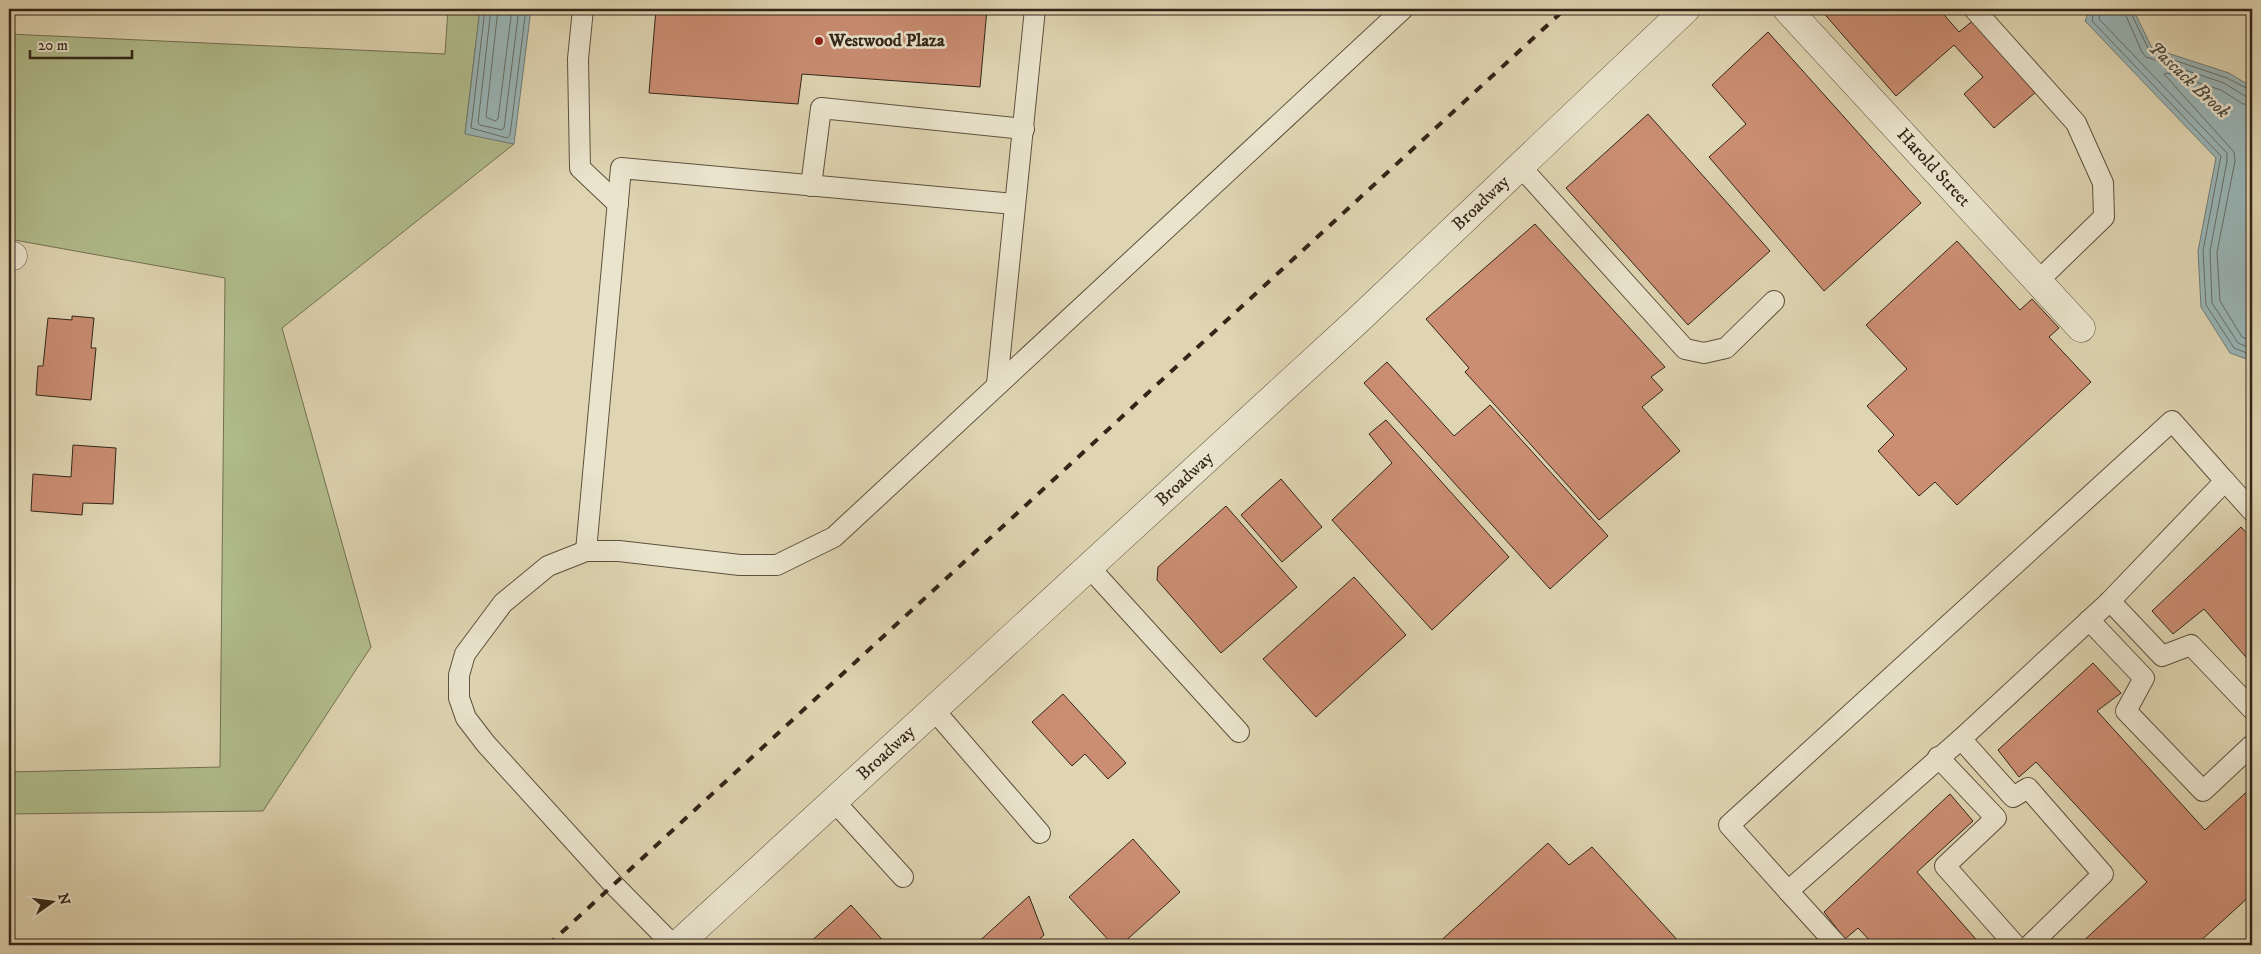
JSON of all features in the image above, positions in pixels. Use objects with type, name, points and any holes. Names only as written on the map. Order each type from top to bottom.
[{"type":"street","name":"Broadway","points":[[678,945],[1358,321],[1686,9]]},
{"type":"street","name":"Harold Street","points":[[1787,9],[2081,328]]},
{"type":"lane","points":[[583,9],[578,59],[580,168],[618,204]]},
{"type":"lane","points":[[997,384],[1035,9]]},
{"type":"lane","points":[[673,945],[614,885],[486,744],[466,718],[459,698],[459,675],[466,654],[503,603],[548,566],[586,551],[619,551],[740,565],[777,565],[834,537],[1403,9]]},
{"type":"lane","points":[[1974,9],[2076,123],[2103,183],[2104,217],[2038,281]]},
{"type":"lane","points":[[811,186],[821,108],[1024,129]]},
{"type":"lane","points":[[1520,166],[1685,349],[1704,353],[1726,348],[1774,301]]},
{"type":"lane","points":[[586,551],[621,168],[1014,204]]},
{"type":"lane","points":[[1837,945],[1729,825],[2172,421],[2252,511]]},
{"type":"lane","points":[[1788,891],[1938,757],[1961,739],[2110,601],[2225,481]]},
{"type":"lane","points":[[1089,567],[1239,732]]},
{"type":"lane","points":[[2110,601],[2162,656],[2191,645],[2252,709]]},
{"type":"lane","points":[[2089,620],[2144,678],[2126,711],[2202,791],[2252,745]]},
{"type":"lane","points":[[934,710],[1040,833]]},
{"type":"lane","points":[[1961,739],[2013,796],[2028,788],[2102,874],[2030,945]]},
{"type":"lane","points":[[1938,757],[1996,818],[1945,866],[2015,945]]},
{"type":"lane","points":[[834,801],[903,877]]},
{"type":"green space","points":[[448,9],[480,9],[465,133],[514,144],[282,328],[371,647],[263,811],[9,814],[9,772],[220,767],[225,278],[9,239],[9,34],[445,54]]},
{"type":"water","points":[[480,9],[531,9],[514,144],[465,134]]},
{"type":"water","name":"Pascack Brook","points":[[2090,9],[2133,9],[2152,48],[2229,73],[2252,87],[2252,361],[2230,353],[2201,307],[2198,251],[2216,158],[2085,21]]},
{"type":"building","name":"Westwood Plaza","points":[[656,9],[987,9],[980,87],[802,74],[798,104],[649,93]]},
{"type":"building","points":[[1939,9],[1959,32],[1975,19],[2037,91],[1994,128],[1964,94],[1983,77],[1954,45],[1896,96],[1821,10]]},
{"type":"building","points":[[1768,32],[1921,203],[1824,291],[1709,157],[1746,124],[1712,85]]},
{"type":"building","points":[[1648,114],[1770,251],[1688,325],[1566,188]]},
{"type":"building","points":[[1535,224],[1665,367],[1651,377],[1663,390],[1642,407],[1680,451],[1599,520],[1465,372],[1469,368],[1426,319]]},
{"type":"building","points":[[1957,241],[2020,310],[2032,299],[2059,328],[2049,337],[2091,382],[1957,505],[1935,482],[1919,496],[1878,451],[1894,435],[1867,406],[1907,369],[1866,325]]},
{"type":"building","points":[[72,316],[94,318],[91,348],[96,348],[91,400],[36,395],[38,366],[43,366],[48,318],[72,320]]},
{"type":"building","points":[[1387,362],[1454,436],[1490,405],[1608,536],[1550,589],[1364,383]]},
{"type":"building","points":[[1386,420],[1509,557],[1432,630],[1332,520],[1392,463],[1369,434]]},
{"type":"building","points":[[73,445],[116,448],[113,504],[83,503],[82,515],[31,511],[33,474],[71,477]]},
{"type":"building","points":[[1281,479],[1322,527],[1282,562],[1241,515]]},
{"type":"building","points":[[1226,506],[1297,587],[1221,653],[1157,580],[1158,567]]},
{"type":"building","points":[[2241,527],[2252,539],[2252,664],[2204,609],[2173,634],[2152,611]]},
{"type":"building","points":[[1354,577],[1406,635],[1316,717],[1263,659]]},
{"type":"building","points":[[2093,663],[2121,693],[2097,711],[2205,830],[2252,787],[2252,894],[2196,945],[2079,945],[2147,882],[2036,762],[2019,777],[1998,750]]},
{"type":"building","points":[[1063,694],[1126,763],[1108,779],[1085,754],[1072,766],[1032,722]]},
{"type":"building","points":[[1950,794],[1973,821],[1917,872],[1981,945],[1874,945],[1858,928],[1845,939],[1824,912]]},
{"type":"building","points":[[1133,839],[1180,892],[1121,945],[1113,945],[1069,897]]},
{"type":"building","points":[[1548,843],[1569,865],[1592,847],[1682,945],[1436,945]]},
{"type":"building","points":[[1029,896],[1044,935],[1033,945],[975,945]]},
{"type":"building","points":[[851,905],[887,945],[807,945]]},
{"type":"railway","points":[[548,945],[1565,9]]},
{"type":"place","name":"Westwood Plaza","points":[[819,41]]}]
